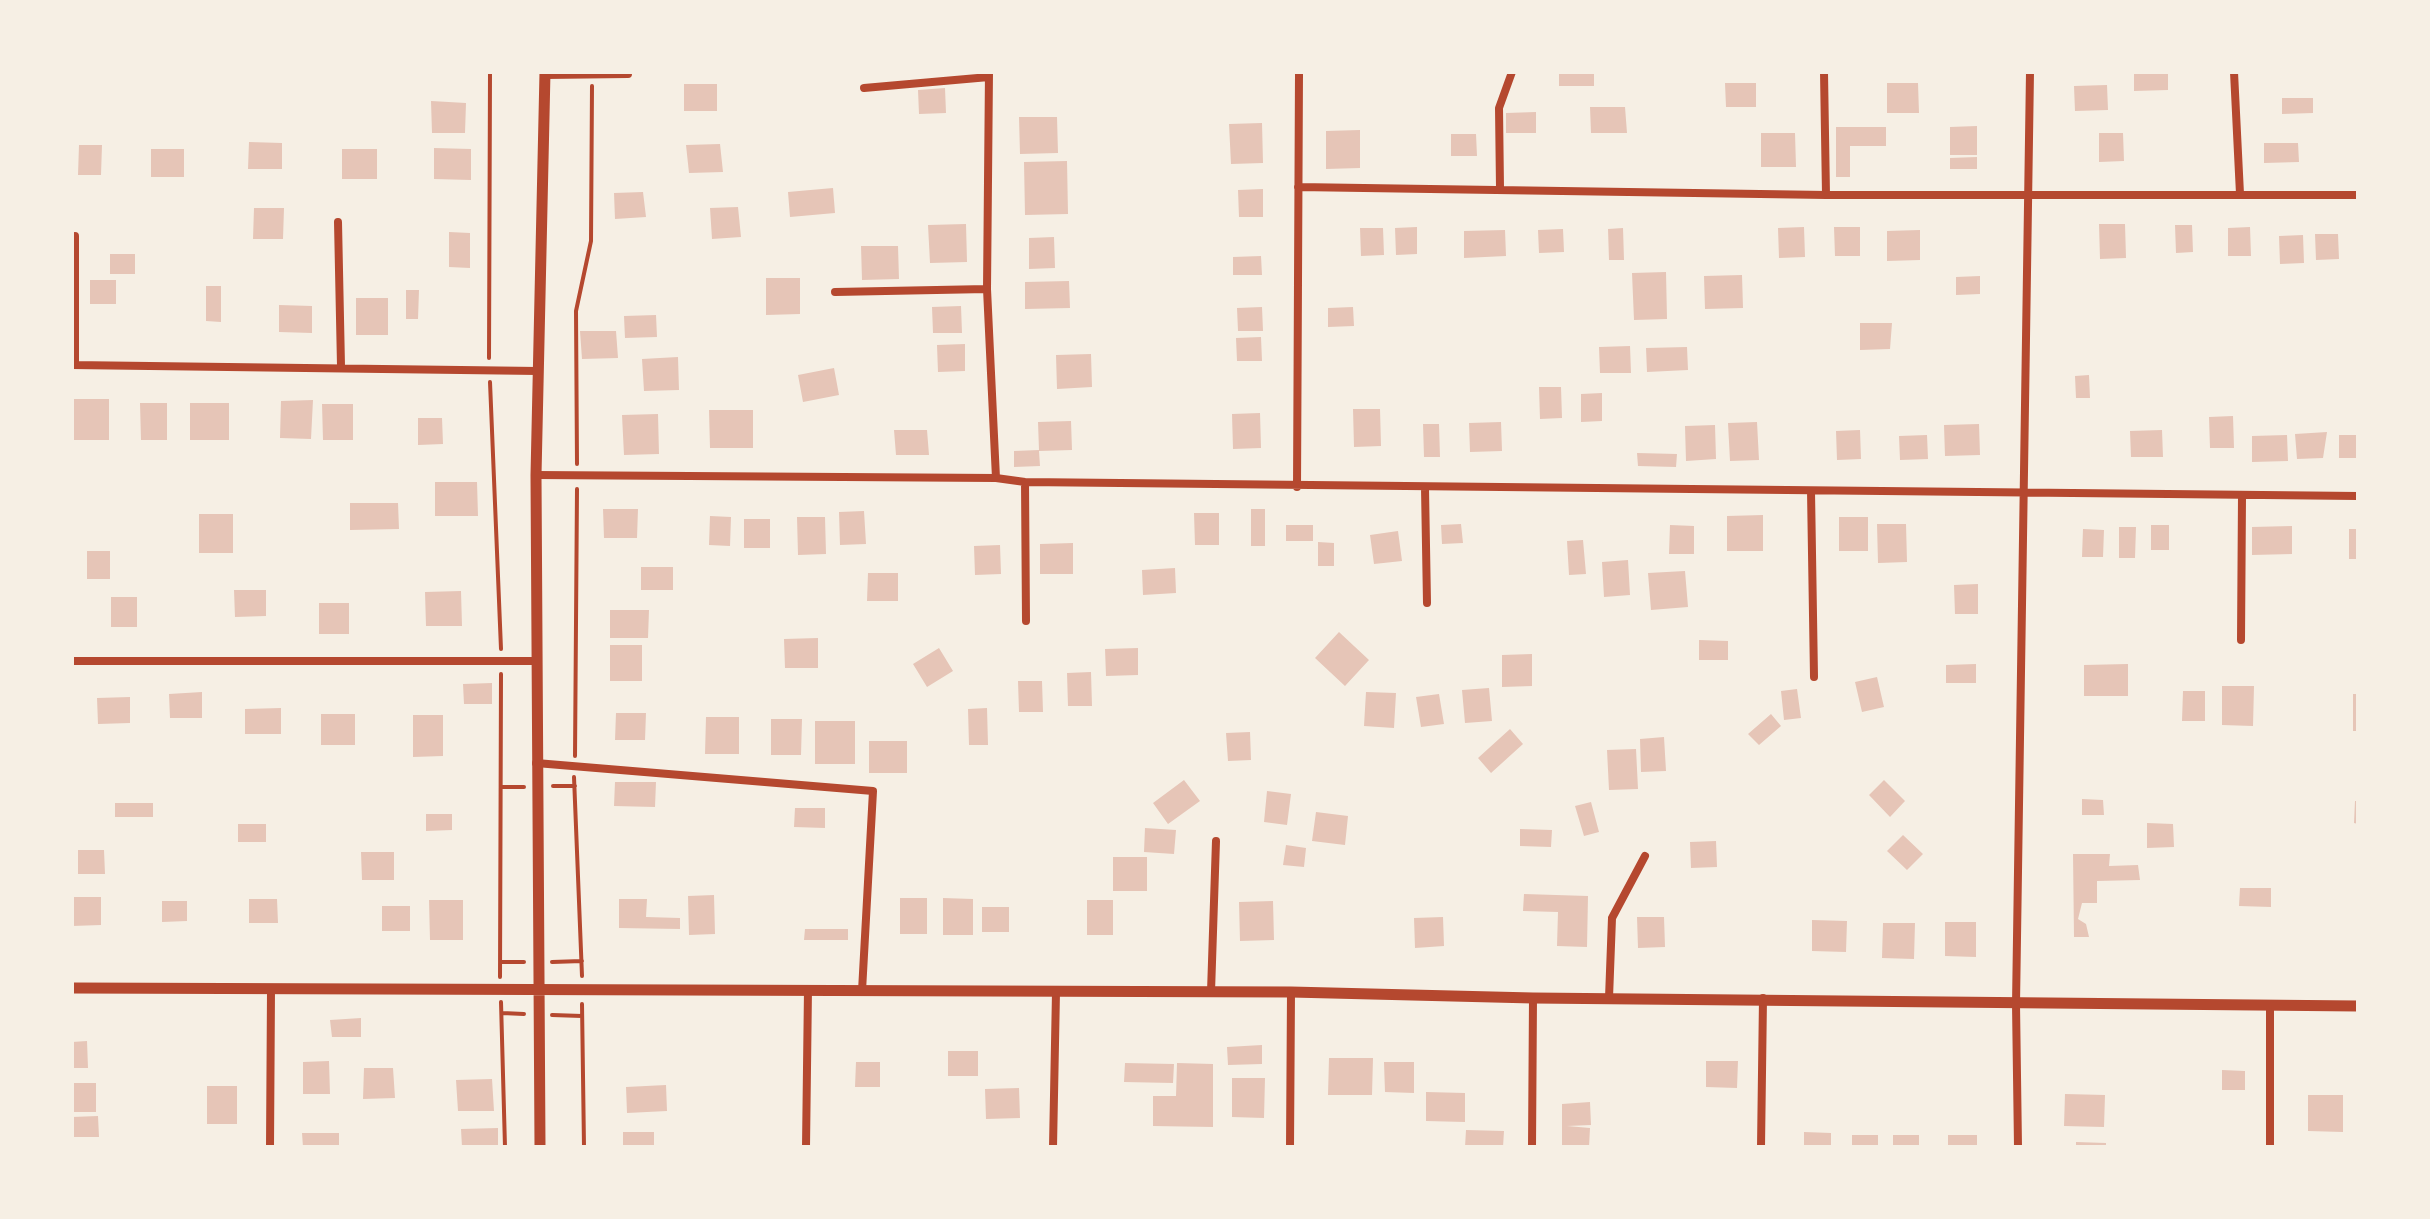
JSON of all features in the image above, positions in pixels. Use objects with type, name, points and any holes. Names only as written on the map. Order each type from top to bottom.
[{"type":"street","points":[[1297,487],[1299,72]]},
{"type":"street","points":[[1500,188],[1499,108],[1512,72]]},
{"type":"street","points":[[1824,72],[1826,195]]},
{"type":"street","points":[[2018,1147],[2016,1004],[2030,72]]},
{"type":"street","points":[[2234,72],[2240,194]]},
{"type":"street","points":[[540,1147],[536,475],[545,73],[628,74]]},
{"type":"street","points":[[864,88],[989,75],[987,289],[996,478]]},
{"type":"street","points":[[1298,187],[1826,195],[2358,195]]},
{"type":"street","points":[[338,222],[341,366]]},
{"type":"street","points":[[75,236],[73,365],[341,366],[538,371]]},
{"type":"street","points":[[835,292],[987,289]]},
{"type":"street","points":[[536,475],[996,478],[1025,482],[1297,487],[2358,496]]},
{"type":"street","points":[[1025,482],[1026,621]]},
{"type":"street","points":[[1425,488],[1427,603]]},
{"type":"street","points":[[1811,491],[1814,677]]},
{"type":"street","points":[[2241,640],[2242,496]]},
{"type":"street","points":[[72,661],[537,661]]},
{"type":"street","points":[[536,763],[873,791],[862,991]]},
{"type":"street","points":[[1211,992],[1216,841]]},
{"type":"street","points":[[1609,998],[1612,918],[1645,856]]},
{"type":"street","points":[[72,988],[1291,992],[1533,998],[2358,1006]]},
{"type":"street","points":[[806,1147],[808,989]]},
{"type":"street","points":[[270,1147],[271,990]]},
{"type":"street","points":[[1053,1147],[1056,992]]},
{"type":"street","points":[[1290,1147],[1291,992]]},
{"type":"street","points":[[1532,1147],[1533,998]]},
{"type":"street","points":[[1761,1147],[1763,998]]},
{"type":"street","points":[[2270,1005],[2270,1147]]},
{"type":"path","points":[[490,72],[489,370],[501,661],[500,989],[505,1147]]},
{"type":"path","points":[[584,1147],[574,766],[576,311],[591,241],[592,74]]},
{"type":"building","points":[[1559,72],[1594,72],[1594,86],[1559,86]]},
{"type":"building","points":[[2134,72],[2168,72],[2168,90],[2134,91]]},
{"type":"building","points":[[1725,83],[1756,83],[1756,107],[1726,107]]},
{"type":"building","points":[[1887,83],[1918,83],[1919,113],[1887,113]]},
{"type":"building","points":[[684,84],[717,84],[717,111],[684,111]]},
{"type":"building","points":[[2107,85],[2108,110],[2075,111],[2074,86]]},
{"type":"building","points":[[945,88],[946,113],[919,114],[918,90]]},
{"type":"building","points":[[2282,98],[2313,98],[2313,113],[2282,114]]},
{"type":"building","points":[[431,101],[466,103],[465,133],[432,133]]},
{"type":"building","points":[[1590,107],[1625,107],[1627,133],[1591,133]]},
{"type":"building","points":[[1536,112],[1536,133],[1506,133],[1506,113]]},
{"type":"building","points":[[1019,117],[1057,117],[1058,153],[1020,154]]},
{"type":"building","points":[[1262,123],[1263,163],[1231,164],[1229,124]]},
{"type":"building","points":[[1977,126],[1977,155],[1950,155],[1950,127]]},
{"type":"building","points":[[1836,127],[1886,127],[1886,146],[1850,146],[1850,177],[1836,177]]},
{"type":"building","points":[[1360,130],[1360,168],[1326,169],[1326,131]]},
{"type":"building","points":[[1761,133],[1795,133],[1796,167],[1761,167]]},
{"type":"building","points":[[2099,133],[2123,133],[2124,161],[2099,162]]},
{"type":"building","points":[[1451,134],[1476,134],[1477,156],[1451,156]]},
{"type":"building","points":[[249,142],[282,143],[282,169],[248,169]]},
{"type":"building","points":[[2264,143],[2298,143],[2299,162],[2264,163]]},
{"type":"building","points":[[720,144],[723,172],[689,173],[686,145]]},
{"type":"building","points":[[79,145],[102,145],[101,175],[78,175]]},
{"type":"building","points":[[434,148],[471,149],[471,180],[434,179]]},
{"type":"building","points":[[151,149],[184,149],[184,177],[151,177]]},
{"type":"building","points":[[342,149],[377,149],[377,179],[342,179]]},
{"type":"building","points":[[1977,157],[1977,169],[1950,169],[1950,158]]},
{"type":"building","points":[[1067,161],[1068,214],[1025,215],[1024,162]]},
{"type":"building","points":[[833,188],[835,213],[790,217],[788,192]]},
{"type":"building","points":[[1263,189],[1263,217],[1239,217],[1238,190]]},
{"type":"building","points":[[643,192],[646,217],[615,219],[614,193]]},
{"type":"building","points":[[738,207],[741,237],[712,239],[710,208]]},
{"type":"building","points":[[254,208],[284,208],[283,239],[253,239]]},
{"type":"building","points":[[966,224],[967,262],[930,263],[928,225]]},
{"type":"building","points":[[2099,224],[2125,224],[2126,258],[2100,259]]},
{"type":"building","points":[[2175,225],[2192,225],[2193,252],[2176,253]]},
{"type":"building","points":[[1417,227],[1417,254],[1396,255],[1395,228]]},
{"type":"building","points":[[1804,227],[1805,257],[1779,258],[1778,228]]},
{"type":"building","points":[[1834,227],[1860,227],[1860,256],[1835,256]]},
{"type":"building","points":[[2250,227],[2251,256],[2228,256],[2228,228]]},
{"type":"building","points":[[1360,228],[1383,228],[1384,255],[1361,256]]},
{"type":"building","points":[[1623,228],[1624,260],[1609,260],[1608,229]]},
{"type":"building","points":[[1563,229],[1564,252],[1539,253],[1538,230]]},
{"type":"building","points":[[1505,230],[1506,256],[1464,258],[1464,231]]},
{"type":"building","points":[[1920,230],[1920,260],[1887,261],[1887,231]]},
{"type":"building","points":[[449,232],[470,233],[470,268],[449,267]]},
{"type":"building","points":[[2315,234],[2338,234],[2339,259],[2316,260]]},
{"type":"building","points":[[2303,235],[2304,263],[2280,264],[2279,236]]},
{"type":"building","points":[[1054,237],[1055,268],[1029,269],[1029,238]]},
{"type":"building","points":[[861,246],[898,246],[899,279],[862,280]]},
{"type":"building","points":[[110,254],[135,254],[135,274],[110,274]]},
{"type":"building","points":[[1261,256],[1262,275],[1233,275],[1233,257]]},
{"type":"building","points":[[1666,272],[1667,319],[1634,320],[1632,273]]},
{"type":"building","points":[[1742,275],[1743,308],[1705,309],[1704,276]]},
{"type":"building","points":[[1980,276],[1980,294],[1956,295],[1956,277]]},
{"type":"building","points":[[766,278],[800,278],[800,314],[766,315]]},
{"type":"building","points":[[90,280],[116,280],[116,304],[90,304]]},
{"type":"building","points":[[1069,281],[1070,308],[1025,309],[1025,282]]},
{"type":"building","points":[[206,286],[221,286],[221,322],[206,321]]},
{"type":"building","points":[[406,290],[419,290],[418,319],[406,319]]},
{"type":"building","points":[[356,298],[388,298],[388,335],[356,335]]},
{"type":"building","points":[[279,305],[312,306],[312,333],[279,332]]},
{"type":"building","points":[[961,306],[962,333],[933,333],[932,307]]},
{"type":"building","points":[[1262,307],[1263,331],[1238,331],[1237,308]]},
{"type":"building","points":[[1353,307],[1354,326],[1328,327],[1328,308]]},
{"type":"building","points":[[656,315],[657,337],[625,338],[624,316]]},
{"type":"building","points":[[1860,323],[1892,323],[1890,349],[1860,350]]},
{"type":"building","points":[[580,331],[616,331],[618,358],[582,359]]},
{"type":"building","points":[[1261,337],[1262,361],[1237,361],[1236,338]]},
{"type":"building","points":[[965,344],[965,371],[938,372],[937,345]]},
{"type":"building","points":[[1630,346],[1631,373],[1600,373],[1599,347]]},
{"type":"building","points":[[1687,347],[1688,370],[1647,372],[1646,348]]},
{"type":"building","points":[[1091,354],[1092,387],[1057,389],[1056,355]]},
{"type":"building","points":[[678,357],[679,390],[644,391],[642,359]]},
{"type":"building","points":[[834,368],[839,395],[803,402],[798,375]]},
{"type":"building","points":[[2089,375],[2090,398],[2076,398],[2075,376]]},
{"type":"building","points":[[1539,387],[1561,387],[1562,418],[1540,419]]},
{"type":"building","points":[[1602,393],[1602,421],[1581,422],[1581,394]]},
{"type":"building","points":[[73,399],[109,399],[109,440],[73,440]]},
{"type":"building","points":[[313,400],[311,439],[280,438],[281,401]]},
{"type":"building","points":[[140,403],[167,403],[167,440],[141,440]]},
{"type":"building","points":[[190,403],[229,403],[229,440],[190,440]]},
{"type":"building","points":[[322,404],[353,404],[353,440],[323,440]]},
{"type":"building","points":[[1353,409],[1380,409],[1381,446],[1354,447]]},
{"type":"building","points":[[709,410],[753,410],[753,448],[710,448]]},
{"type":"building","points":[[1260,413],[1261,448],[1233,449],[1232,414]]},
{"type":"building","points":[[658,414],[659,454],[624,455],[622,415]]},
{"type":"building","points":[[2233,416],[2234,448],[2210,448],[2209,417]]},
{"type":"building","points":[[418,418],[442,418],[443,444],[418,445]]},
{"type":"building","points":[[1071,421],[1072,450],[1039,451],[1040,466],[1014,467],[1014,451],[1039,450],[1038,422]]},
{"type":"building","points":[[1501,422],[1502,451],[1470,452],[1469,423]]},
{"type":"building","points":[[1757,422],[1759,460],[1730,461],[1728,423]]},
{"type":"building","points":[[1423,424],[1439,424],[1440,457],[1424,457]]},
{"type":"building","points":[[1979,424],[1980,455],[1945,456],[1944,425]]},
{"type":"building","points":[[1715,425],[1716,459],[1686,461],[1685,426]]},
{"type":"building","points":[[894,430],[927,430],[929,455],[896,455]]},
{"type":"building","points":[[1860,430],[1861,459],[1837,460],[1836,431]]},
{"type":"building","points":[[2162,430],[2163,457],[2131,457],[2130,431]]},
{"type":"building","points":[[2327,432],[2323,458],[2297,459],[2295,434]]},
{"type":"building","points":[[1927,435],[1928,459],[1900,460],[1899,436]]},
{"type":"building","points":[[2287,435],[2288,461],[2252,462],[2252,436]]},
{"type":"building","points":[[2339,435],[2358,435],[2358,458],[2339,458]]},
{"type":"building","points":[[1637,453],[1677,454],[1676,467],[1638,466]]},
{"type":"building","points":[[435,482],[477,482],[478,516],[435,516]]},
{"type":"building","points":[[350,503],[398,503],[399,529],[350,530]]},
{"type":"building","points":[[603,509],[638,509],[637,538],[604,538]]},
{"type":"building","points":[[1251,509],[1265,509],[1265,546],[1251,546]]},
{"type":"building","points":[[864,511],[866,544],[840,545],[839,512]]},
{"type":"building","points":[[1194,513],[1219,513],[1219,545],[1195,545]]},
{"type":"building","points":[[199,514],[233,514],[233,553],[199,553]]},
{"type":"building","points":[[1763,515],[1763,551],[1727,551],[1727,516]]},
{"type":"building","points":[[710,516],[731,517],[730,546],[709,545]]},
{"type":"building","points":[[797,517],[825,517],[826,554],[798,555]]},
{"type":"building","points":[[1839,517],[1868,517],[1868,551],[1839,551]]},
{"type":"building","points":[[744,519],[770,519],[770,548],[744,548]]},
{"type":"building","points":[[1461,524],[1463,543],[1442,544],[1441,525]]},
{"type":"building","points":[[1877,524],[1906,524],[1907,562],[1878,563]]},
{"type":"building","points":[[1286,525],[1313,525],[1313,541],[1286,541]]},
{"type":"building","points":[[1670,525],[1694,526],[1694,554],[1669,554]]},
{"type":"building","points":[[2151,525],[2169,525],[2169,550],[2151,550]]},
{"type":"building","points":[[2292,526],[2292,554],[2252,555],[2252,527]]},
{"type":"building","points":[[2119,527],[2136,527],[2135,558],[2119,558]]},
{"type":"building","points":[[2083,529],[2104,530],[2103,557],[2082,557]]},
{"type":"building","points":[[2349,529],[2358,529],[2358,559],[2349,559]]},
{"type":"building","points":[[1398,531],[1402,561],[1374,564],[1370,535]]},
{"type":"building","points":[[1583,540],[1586,574],[1569,575],[1567,541]]},
{"type":"building","points":[[1318,542],[1334,543],[1334,566],[1318,566]]},
{"type":"building","points":[[1073,543],[1073,574],[1040,574],[1040,544]]},
{"type":"building","points":[[1000,545],[1001,574],[975,575],[974,546]]},
{"type":"building","points":[[87,551],[110,551],[110,579],[87,579]]},
{"type":"building","points":[[1628,560],[1630,595],[1604,597],[1602,562]]},
{"type":"building","points":[[641,567],[673,567],[673,590],[641,590]]},
{"type":"building","points":[[1175,568],[1176,593],[1143,595],[1142,570]]},
{"type":"building","points":[[1685,571],[1688,607],[1651,610],[1648,573]]},
{"type":"building","points":[[868,573],[898,573],[898,601],[867,601]]},
{"type":"building","points":[[1978,584],[1978,614],[1955,614],[1954,585]]},
{"type":"building","points":[[234,590],[266,590],[266,616],[235,617]]},
{"type":"building","points":[[461,591],[462,626],[426,626],[425,592]]},
{"type":"building","points":[[111,597],[137,597],[137,627],[111,627]]},
{"type":"building","points":[[319,603],[349,603],[349,634],[319,634]]},
{"type":"building","points":[[610,610],[649,610],[648,638],[610,638]]},
{"type":"building","points":[[1339,632],[1369,660],[1345,686],[1315,658]]},
{"type":"building","points":[[818,638],[818,668],[785,668],[784,639]]},
{"type":"building","points":[[1699,640],[1728,641],[1728,660],[1699,660]]},
{"type":"building","points":[[610,645],[642,645],[642,681],[610,681]]},
{"type":"building","points":[[939,648],[953,671],[927,687],[913,664]]},
{"type":"building","points":[[1138,648],[1138,675],[1106,676],[1105,649]]},
{"type":"building","points":[[1532,654],[1532,686],[1502,687],[1502,655]]},
{"type":"building","points":[[1976,664],[1976,683],[1946,683],[1946,665]]},
{"type":"building","points":[[2128,664],[2128,696],[2084,696],[2084,665]]},
{"type":"building","points":[[1091,672],[1092,706],[1068,706],[1067,673]]},
{"type":"building","points":[[1877,677],[1884,707],[1862,712],[1855,682]]},
{"type":"building","points":[[1018,681],[1042,681],[1043,712],[1019,712]]},
{"type":"building","points":[[492,683],[492,704],[464,704],[463,684]]},
{"type":"building","points":[[2222,686],[2254,686],[2253,726],[2222,725]]},
{"type":"building","points":[[1489,688],[1492,721],[1465,723],[1462,690]]},
{"type":"building","points":[[1797,689],[1801,718],[1784,720],[1781,691]]},
{"type":"building","points":[[2183,691],[2205,691],[2205,721],[2182,721]]},
{"type":"building","points":[[202,692],[202,718],[170,718],[169,694]]},
{"type":"building","points":[[1366,692],[1396,693],[1394,728],[1364,726]]},
{"type":"building","points":[[1439,694],[1444,724],[1421,727],[1416,697]]},
{"type":"building","points":[[2353,694],[2358,694],[2358,731],[2353,731]]},
{"type":"building","points":[[130,697],[130,723],[98,724],[97,698]]},
{"type":"building","points":[[281,708],[281,734],[245,734],[245,709]]},
{"type":"building","points":[[987,708],[988,745],[969,745],[968,709]]},
{"type":"building","points":[[616,713],[646,713],[645,740],[615,740]]},
{"type":"building","points":[[321,714],[355,714],[355,745],[321,745]]},
{"type":"building","points":[[1771,714],[1781,726],[1759,745],[1748,734]]},
{"type":"building","points":[[413,715],[443,715],[443,756],[413,757]]},
{"type":"building","points":[[706,717],[739,717],[739,754],[705,754]]},
{"type":"building","points":[[771,719],[802,719],[801,755],[771,755]]},
{"type":"building","points":[[815,721],[855,721],[855,764],[815,764]]},
{"type":"building","points":[[1510,729],[1523,744],[1491,773],[1478,758]]},
{"type":"building","points":[[1250,732],[1251,760],[1228,761],[1226,733]]},
{"type":"building","points":[[1664,737],[1666,771],[1641,772],[1640,739]]},
{"type":"building","points":[[869,741],[907,741],[907,773],[869,773]]},
{"type":"building","points":[[1636,749],[1638,789],[1609,790],[1607,750]]},
{"type":"building","points":[[1184,780],[1200,801],[1168,824],[1153,803]]},
{"type":"building","points":[[1884,780],[1905,801],[1890,817],[1869,795]]},
{"type":"building","points":[[615,782],[656,782],[655,807],[614,806]]},
{"type":"building","points":[[1267,791],[1291,794],[1287,825],[1264,822]]},
{"type":"building","points":[[2082,799],[2103,800],[2104,815],[2082,815]]},
{"type":"building","points":[[2355,801],[2358,801],[2358,824],[2354,823]]},
{"type":"building","points":[[1591,802],[1599,832],[1584,836],[1575,806]]},
{"type":"building","points":[[115,803],[153,803],[153,817],[115,817]]},
{"type":"building","points":[[795,808],[825,808],[825,828],[794,827]]},
{"type":"building","points":[[1316,812],[1348,816],[1345,845],[1312,841]]},
{"type":"building","points":[[426,814],[452,814],[452,830],[426,831]]},
{"type":"building","points":[[2147,823],[2173,824],[2174,847],[2147,848]]},
{"type":"building","points":[[238,824],[266,824],[266,842],[238,842]]},
{"type":"building","points":[[1145,828],[1176,830],[1174,854],[1144,852]]},
{"type":"building","points":[[1520,829],[1552,830],[1551,847],[1520,846]]},
{"type":"building","points":[[1903,835],[1923,854],[1907,870],[1887,851]]},
{"type":"building","points":[[1716,841],[1717,867],[1691,868],[1690,842]]},
{"type":"building","points":[[1286,845],[1306,848],[1304,867],[1283,865]]},
{"type":"building","points":[[78,850],[104,850],[105,874],[78,874]]},
{"type":"building","points":[[361,852],[394,852],[394,880],[362,880]]},
{"type":"building","points":[[2073,854],[2110,854],[2109,866],[2138,865],[2140,880],[2097,881],[2097,903],[2082,903],[2078,919],[2086,924],[2089,937],[2074,937]]},
{"type":"building","points":[[1113,857],[1147,857],[1147,891],[1113,891]]},
{"type":"building","points":[[2240,888],[2271,888],[2271,907],[2239,906]]},
{"type":"building","points":[[1524,894],[1588,896],[1587,947],[1557,946],[1558,912],[1523,911]]},
{"type":"building","points":[[714,895],[715,934],[689,935],[688,896]]},
{"type":"building","points":[[72,897],[101,897],[101,925],[72,926]]},
{"type":"building","points":[[900,898],[927,898],[927,934],[900,934]]},
{"type":"building","points":[[943,898],[973,899],[973,935],[943,935]]},
{"type":"building","points":[[249,899],[277,899],[278,923],[249,923]]},
{"type":"building","points":[[619,899],[647,899],[646,917],[680,918],[680,929],[619,928]]},
{"type":"building","points":[[429,900],[463,900],[463,940],[430,940]]},
{"type":"building","points":[[1087,900],[1113,900],[1113,935],[1087,935]]},
{"type":"building","points":[[162,901],[187,901],[187,921],[162,922]]},
{"type":"building","points":[[1273,901],[1274,940],[1240,941],[1239,902]]},
{"type":"building","points":[[382,906],[410,906],[410,931],[382,931]]},
{"type":"building","points":[[982,907],[1009,907],[1009,932],[982,932]]},
{"type":"building","points":[[1443,917],[1444,946],[1415,948],[1414,918]]},
{"type":"building","points":[[1637,917],[1664,917],[1665,947],[1638,948]]},
{"type":"building","points":[[1812,920],[1847,921],[1846,952],[1812,951]]},
{"type":"building","points":[[1945,922],[1976,922],[1976,957],[1945,956]]},
{"type":"building","points":[[1883,923],[1915,923],[1914,959],[1882,958]]},
{"type":"building","points":[[805,929],[848,929],[848,940],[804,940]]},
{"type":"building","points":[[361,1018],[361,1037],[332,1037],[330,1020]]},
{"type":"building","points":[[87,1041],[88,1068],[72,1068],[72,1042]]},
{"type":"building","points":[[1262,1045],[1262,1064],[1228,1065],[1227,1047]]},
{"type":"building","points":[[948,1051],[978,1051],[978,1076],[948,1076]]},
{"type":"building","points":[[1329,1058],[1373,1058],[1372,1095],[1328,1095]]},
{"type":"building","points":[[329,1061],[330,1094],[303,1094],[303,1062]]},
{"type":"building","points":[[1706,1061],[1738,1061],[1737,1088],[1706,1087]]},
{"type":"building","points":[[856,1062],[880,1062],[880,1087],[855,1087]]},
{"type":"building","points":[[1384,1062],[1414,1062],[1414,1093],[1385,1092]]},
{"type":"building","points":[[1125,1063],[1174,1064],[1173,1083],[1124,1082]]},
{"type":"building","points":[[1177,1063],[1213,1064],[1213,1127],[1153,1126],[1153,1096],[1176,1096]]},
{"type":"building","points":[[364,1068],[393,1068],[395,1098],[363,1099]]},
{"type":"building","points":[[2222,1070],[2245,1071],[2245,1090],[2222,1090]]},
{"type":"building","points":[[1232,1078],[1265,1078],[1264,1118],[1232,1117]]},
{"type":"building","points":[[492,1079],[494,1111],[458,1111],[456,1080]]},
{"type":"building","points":[[72,1083],[96,1083],[96,1112],[72,1112]]},
{"type":"building","points":[[666,1085],[667,1111],[627,1113],[626,1087]]},
{"type":"building","points":[[207,1086],[237,1086],[237,1124],[207,1124]]},
{"type":"building","points":[[1019,1088],[1020,1118],[986,1119],[985,1089]]},
{"type":"building","points":[[1426,1092],[1465,1093],[1465,1122],[1426,1121]]},
{"type":"building","points":[[2065,1094],[2105,1095],[2104,1127],[2064,1126]]},
{"type":"building","points":[[2308,1095],[2343,1095],[2343,1132],[2308,1131]]},
{"type":"building","points":[[1590,1102],[1591,1125],[1567,1126],[1590,1128],[1589,1147],[1562,1147],[1562,1104]]},
{"type":"building","points":[[98,1116],[99,1137],[72,1137],[72,1117]]},
{"type":"building","points":[[498,1128],[498,1147],[462,1147],[461,1129]]},
{"type":"building","points":[[1466,1130],[1504,1131],[1503,1147],[1465,1147]]},
{"type":"building","points":[[623,1132],[654,1132],[654,1147],[623,1147]]},
{"type":"building","points":[[1804,1132],[1831,1133],[1831,1147],[1804,1147]]},
{"type":"building","points":[[302,1133],[339,1133],[339,1147],[303,1147]]},
{"type":"building","points":[[1852,1135],[1878,1135],[1878,1147],[1852,1147]]},
{"type":"building","points":[[1893,1135],[1919,1135],[1919,1147],[1893,1147]]},
{"type":"building","points":[[1948,1135],[1977,1135],[1977,1147],[1948,1147]]},
{"type":"building","points":[[2076,1142],[2106,1143],[2106,1147],[2076,1147]]}]
